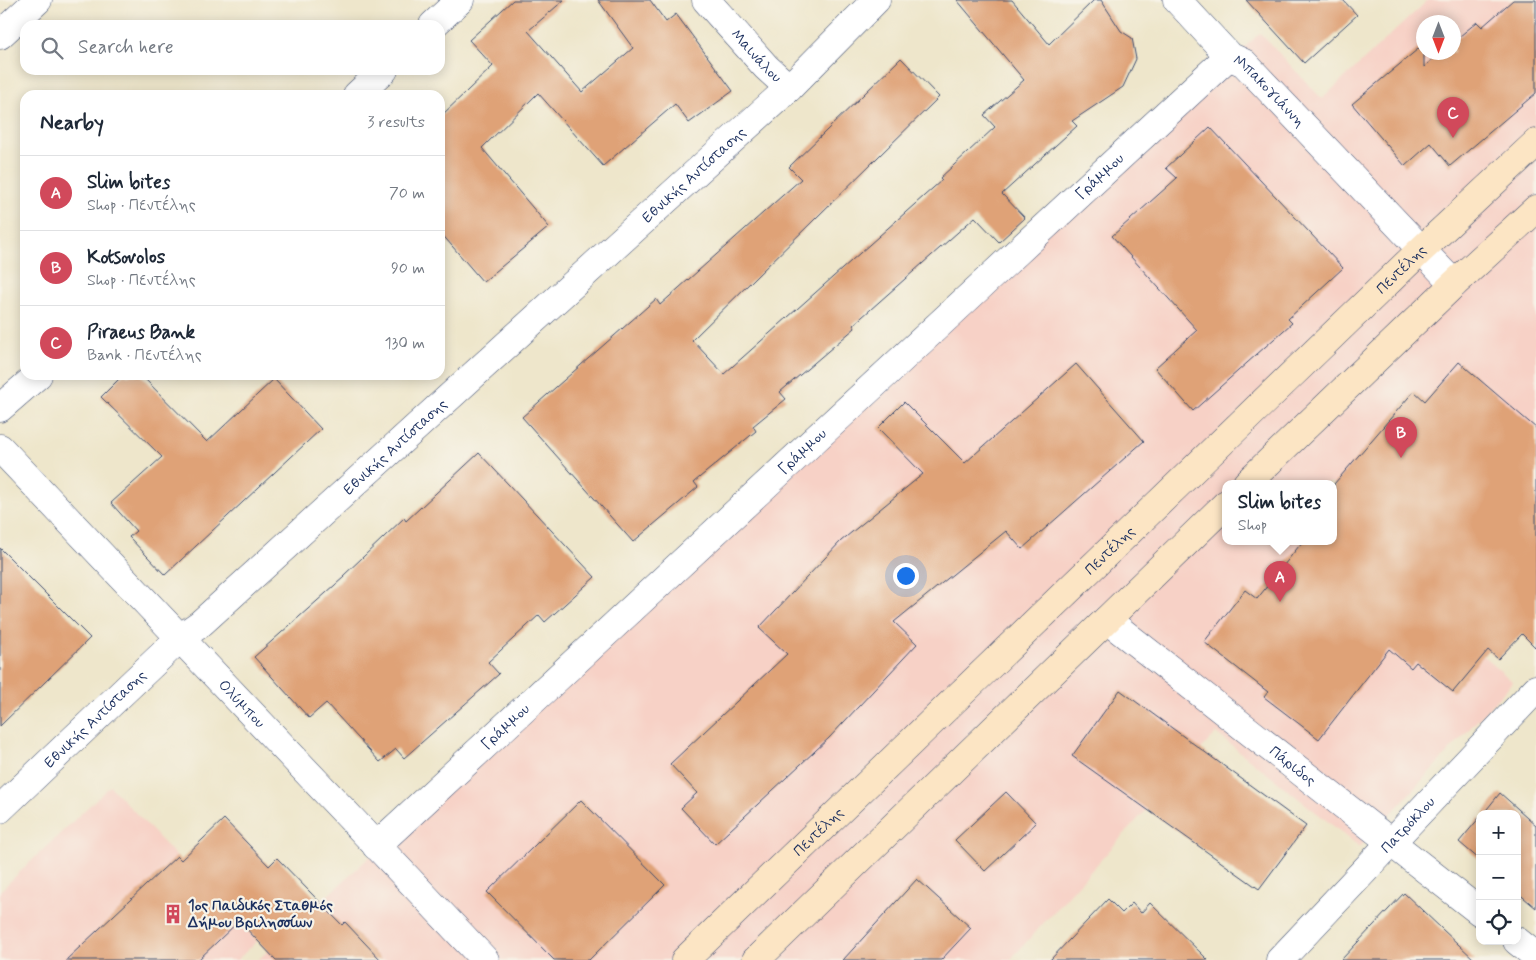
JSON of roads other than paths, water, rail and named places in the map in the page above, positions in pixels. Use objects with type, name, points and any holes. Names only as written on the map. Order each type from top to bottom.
[{"type":"main road","name":"Πεντέλης","points":[[685,960],[1416,254],[1536,143]]},
{"type":"main road","points":[[1251,480],[1454,284],[1536,209]]},
{"type":"main road","points":[[756,960],[1222,508]]},
{"type":"street","points":[[0,35],[38,0]]},
{"type":"street","points":[[438,20],[460,0]]},
{"type":"street","name":"Μαινάλου","points":[[706,0],[766,67],[789,88]]},
{"type":"street","name":"Εθνικής Αντίστασης","points":[[0,809],[180,638],[200,624],[789,88],[876,0]]},
{"type":"street","name":"Μπακογιάννη","points":[[1177,0],[1229,56],[1244,63],[1416,254],[1454,284]]},
{"type":"street","name":"Γράμμου","points":[[376,846],[1229,56]]},
{"type":"street","points":[[362,90],[379,75]]},
{"type":"street","points":[[0,408],[32,380]]},
{"type":"street","name":"Ολύμπου","points":[[0,448],[485,960]]},
{"type":"street","name":"Πάριδος","points":[[1107,620],[1476,909]]},
{"type":"street","name":"Πατρόκλου","points":[[1280,960],[1536,688]]},
{"type":"street","points":[[1521,944],[1536,956]]},
{"type":"place","name":"Piraeus Bank","points":[[1453,138]]},
{"type":"place","name":"Kotsovolos","points":[[1401,458]]},
{"type":"place","name":"Slim bites","points":[[1280,602]]},
{"type":"place","name":"1ος Παιδικός Σταθμός Δήμου Βριλησσίων","points":[[173,914]]}]
